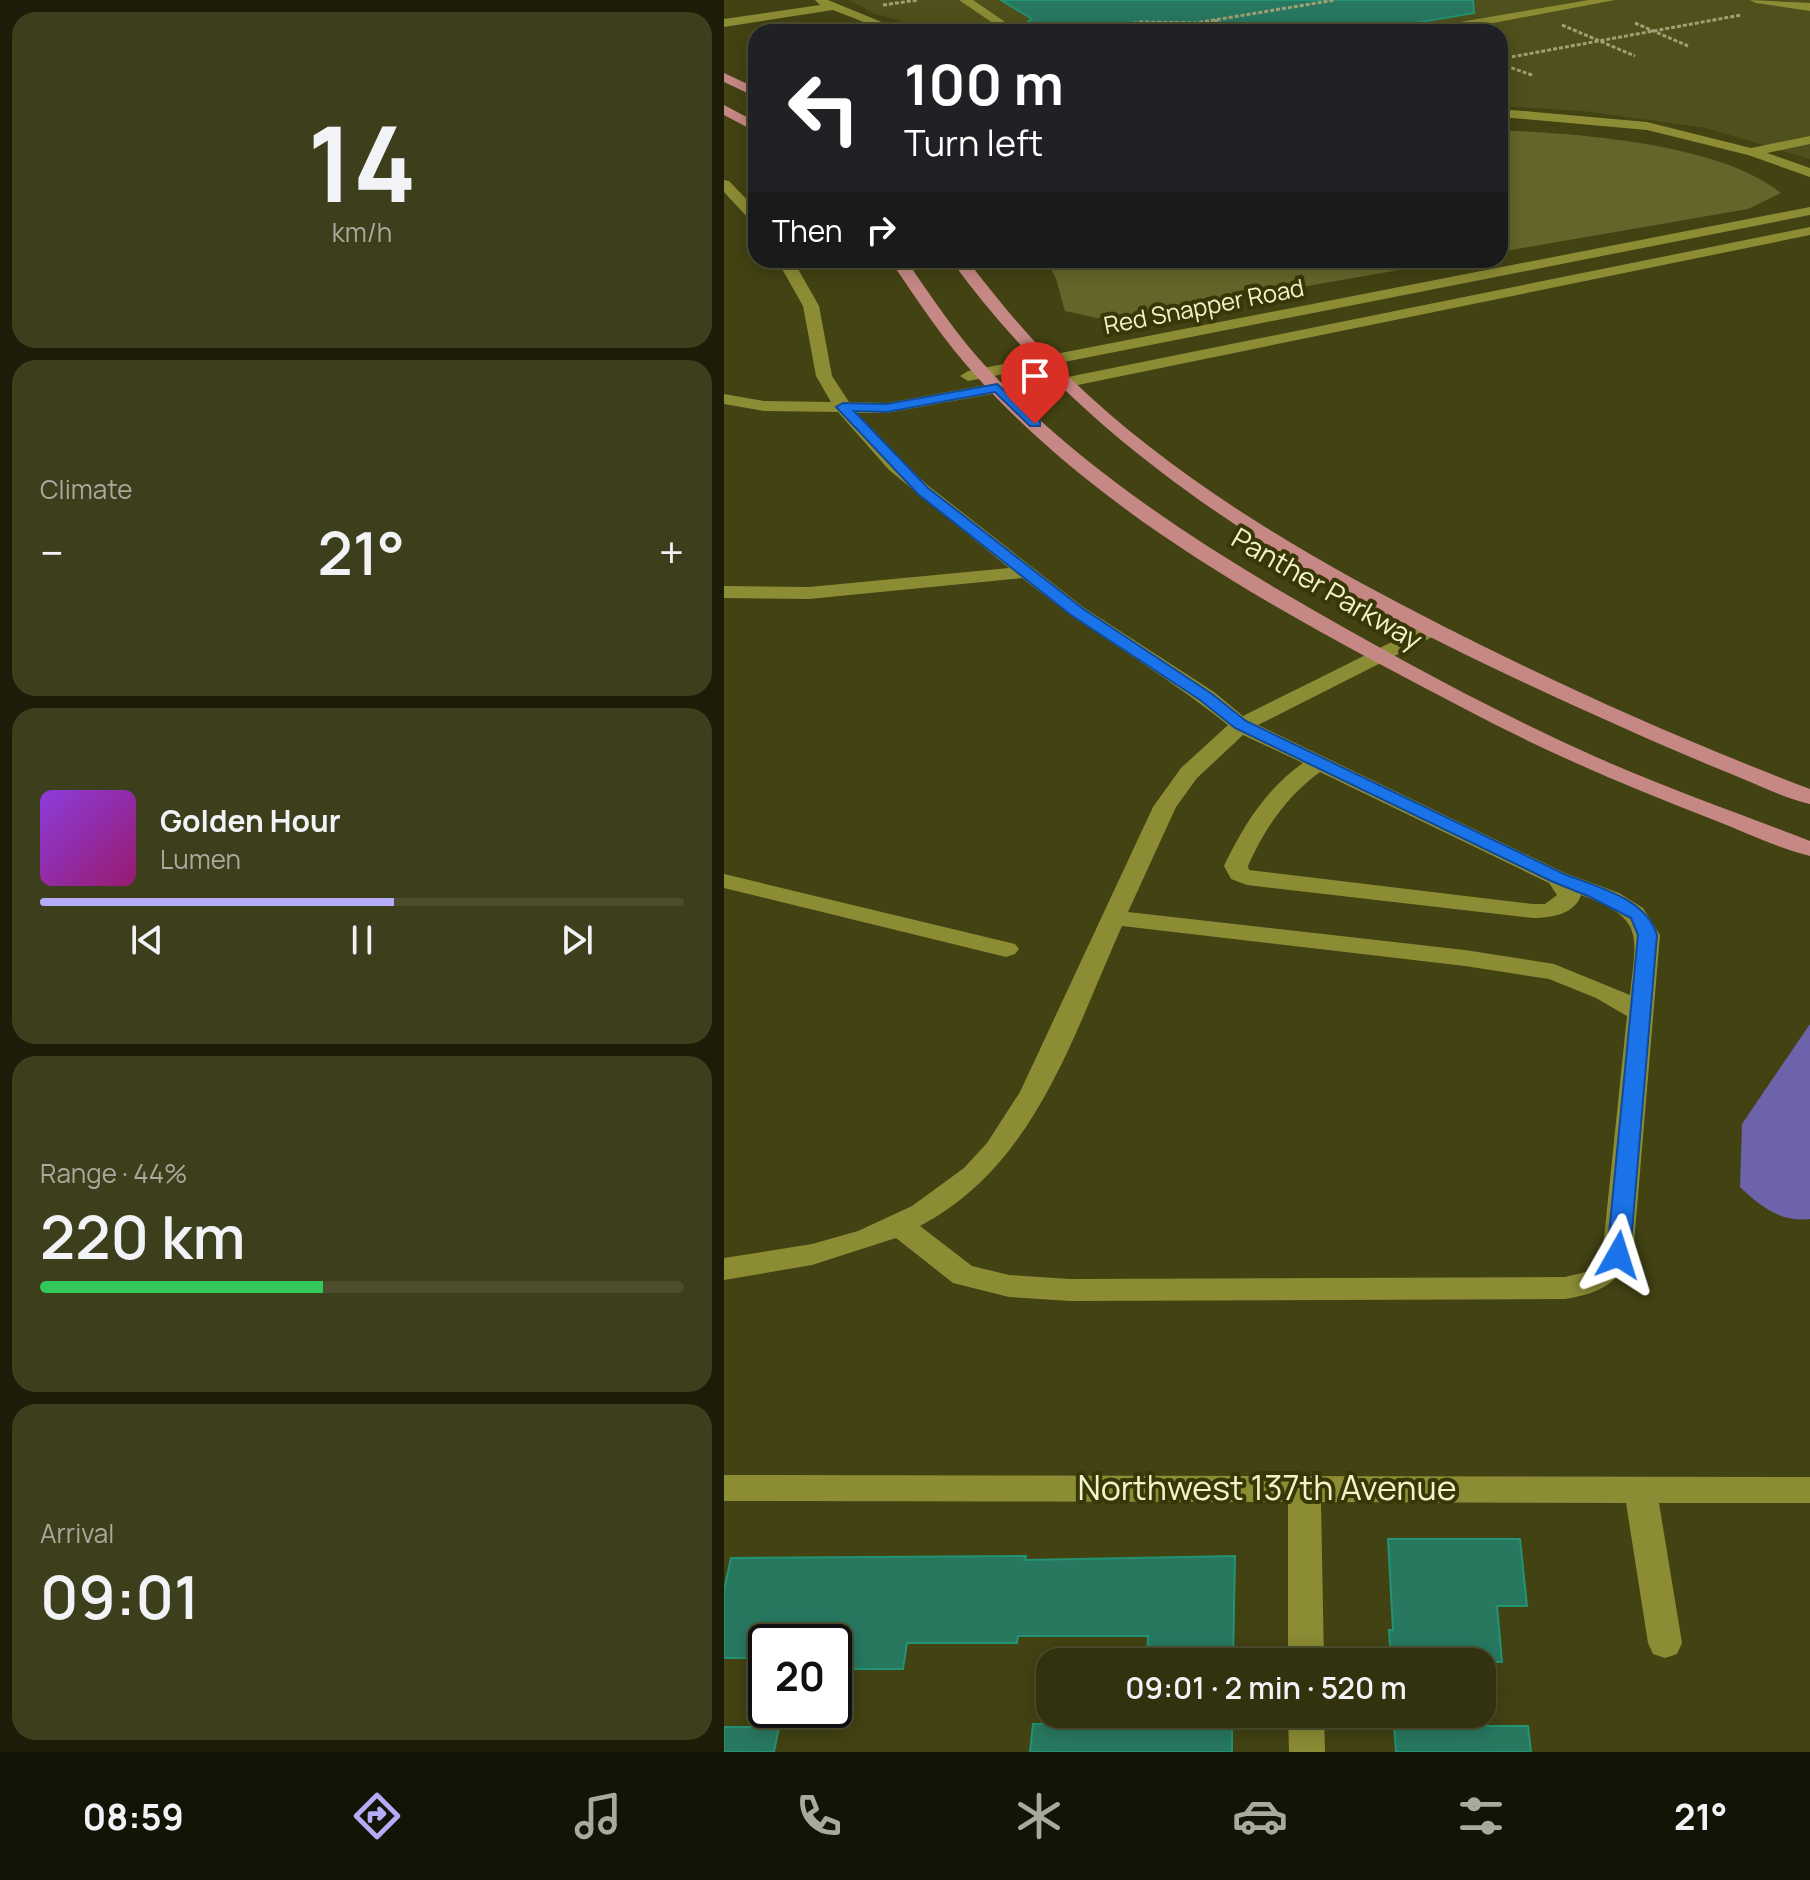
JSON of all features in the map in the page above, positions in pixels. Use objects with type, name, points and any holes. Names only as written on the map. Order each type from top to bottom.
[{"type":"main road","points":[[724,77],[748,89]]},
{"type":"main road","points":[[724,109],[748,123]]},
{"type":"main road","name":"Panther Parkway","points":[[903,268],[946,330],[991,381],[1048,435],[1122,496],[1244,578],[1378,655],[1610,771],[1810,849]]},
{"type":"main road","name":"Panther Parkway","points":[[965,268],[1003,320],[1063,383],[1131,442],[1241,519],[1331,574],[1433,629],[1604,711],[1735,769],[1810,797]]},
{"type":"street","points":[[724,14],[817,0],[878,24]]},
{"type":"street","points":[[965,0],[1002,24]]},
{"type":"street","points":[[1470,24],[1609,0]]},
{"type":"street","points":[[1756,0],[1810,7]]},
{"type":"street","points":[[724,23],[832,7]]},
{"type":"street","points":[[1508,114],[1647,126],[1753,152],[1810,173]]},
{"type":"street","points":[[1753,152],[1810,140]]},
{"type":"street","points":[[724,184],[748,210]]},
{"type":"street","name":"Red Snapper Road","points":[[991,381],[1043,363],[1810,211]]},
{"type":"street","name":"Red Snapper Road","points":[[991,381],[1063,383],[1810,231]]},
{"type":"street","points":[[790,268],[811,306],[824,376],[843,407],[923,491],[1025,572],[1076,611],[1206,697],[1241,725],[1638,914],[1648,935],[1618,1255],[1610,1272],[1591,1285],[1565,1288],[1082,1290],[1009,1286],[963,1275],[899,1225]]},
{"type":"street","points":[[1432,286],[1457,303]]},
{"type":"street","points":[[724,399],[764,406],[887,408],[991,381]]},
{"type":"street","points":[[724,592],[809,593],[1025,572]]},
{"type":"street","points":[[724,1269],[775,1263],[845,1248],[899,1225],[949,1196],[998,1149],[1037,1089],[1165,807],[1189,773],[1241,725],[1433,629]]},
{"type":"street","points":[[1318,763],[1298,776],[1265,809],[1236,866],[1239,874],[1247,878],[1533,911],[1550,911],[1569,898],[1568,889],[1557,878]]},
{"type":"street","points":[[724,881],[1006,949]]},
{"type":"street","points":[[1114,918],[1465,958],[1554,972],[1605,992],[1641,1013]]},
{"type":"street","name":"Northwest 137th Avenue","points":[[724,1488],[1810,1490]]},
{"type":"street","points":[[1304,1488],[1306,1648]]},
{"type":"street","points":[[1640,1489],[1665,1643]]},
{"type":"street","points":[[1306,1728],[1307,1752]]},
{"type":"path","points":[[875,6],[918,0]]},
{"type":"path","points":[[1129,24],[1196,23],[1335,0]]},
{"type":"path","points":[[1533,13],[1635,56]]},
{"type":"path","points":[[1508,60],[1741,15]]},
{"type":"path","points":[[1214,20],[1222,24]]},
{"type":"path","points":[[1635,23],[1688,46]]},
{"type":"path","points":[[1508,65],[1532,75]]},
{"type":"shaded area","points":[[849,0],[1810,0],[1810,159],[1706,128],[1583,111],[1508,106],[1508,24],[912,24],[875,14]]},
{"type":"shaded area","points":[[1508,130],[1568,134],[1685,152],[1754,176],[1781,193],[1748,209],[1508,251]]},
{"type":"shaded area","points":[[1051,268],[1411,268],[1129,317],[1097,318],[1065,311]]},
{"type":"shaded area","points":[[1810,1024],[1810,1219],[1799,1220],[1772,1212],[1740,1187],[1742,1124]]},
{"type":"building","points":[[1001,0],[1473,0],[1474,13],[1410,24],[1025,24],[1032,19]]},
{"type":"building","points":[[1388,1539],[1520,1539],[1527,1606],[1497,1606],[1502,1662],[1496,1662],[1496,1648],[1390,1648],[1389,1630],[1393,1630]]},
{"type":"building","points":[[1026,1556],[1025,1560],[1235,1556],[1233,1648],[1148,1648],[1148,1636],[1018,1636],[1017,1643],[907,1643],[903,1669],[852,1669],[852,1624],[748,1624],[748,1658],[724,1658],[724,1590],[731,1558]]},
{"type":"building","points":[[1033,1724],[1036,1724],[1036,1728],[1232,1728],[1232,1752],[1030,1752]]},
{"type":"building","points":[[1528,1726],[1531,1752],[1396,1752],[1394,1728]]},
{"type":"building","points":[[724,1727],[779,1728],[774,1752],[724,1752]]},
{"type":"route","points":[[1035,424],[997,388],[887,408],[843,407],[895,466],[1008,559],[1076,611],[1206,697],[1241,725],[1638,914],[1648,935],[1618,1255]]}]
